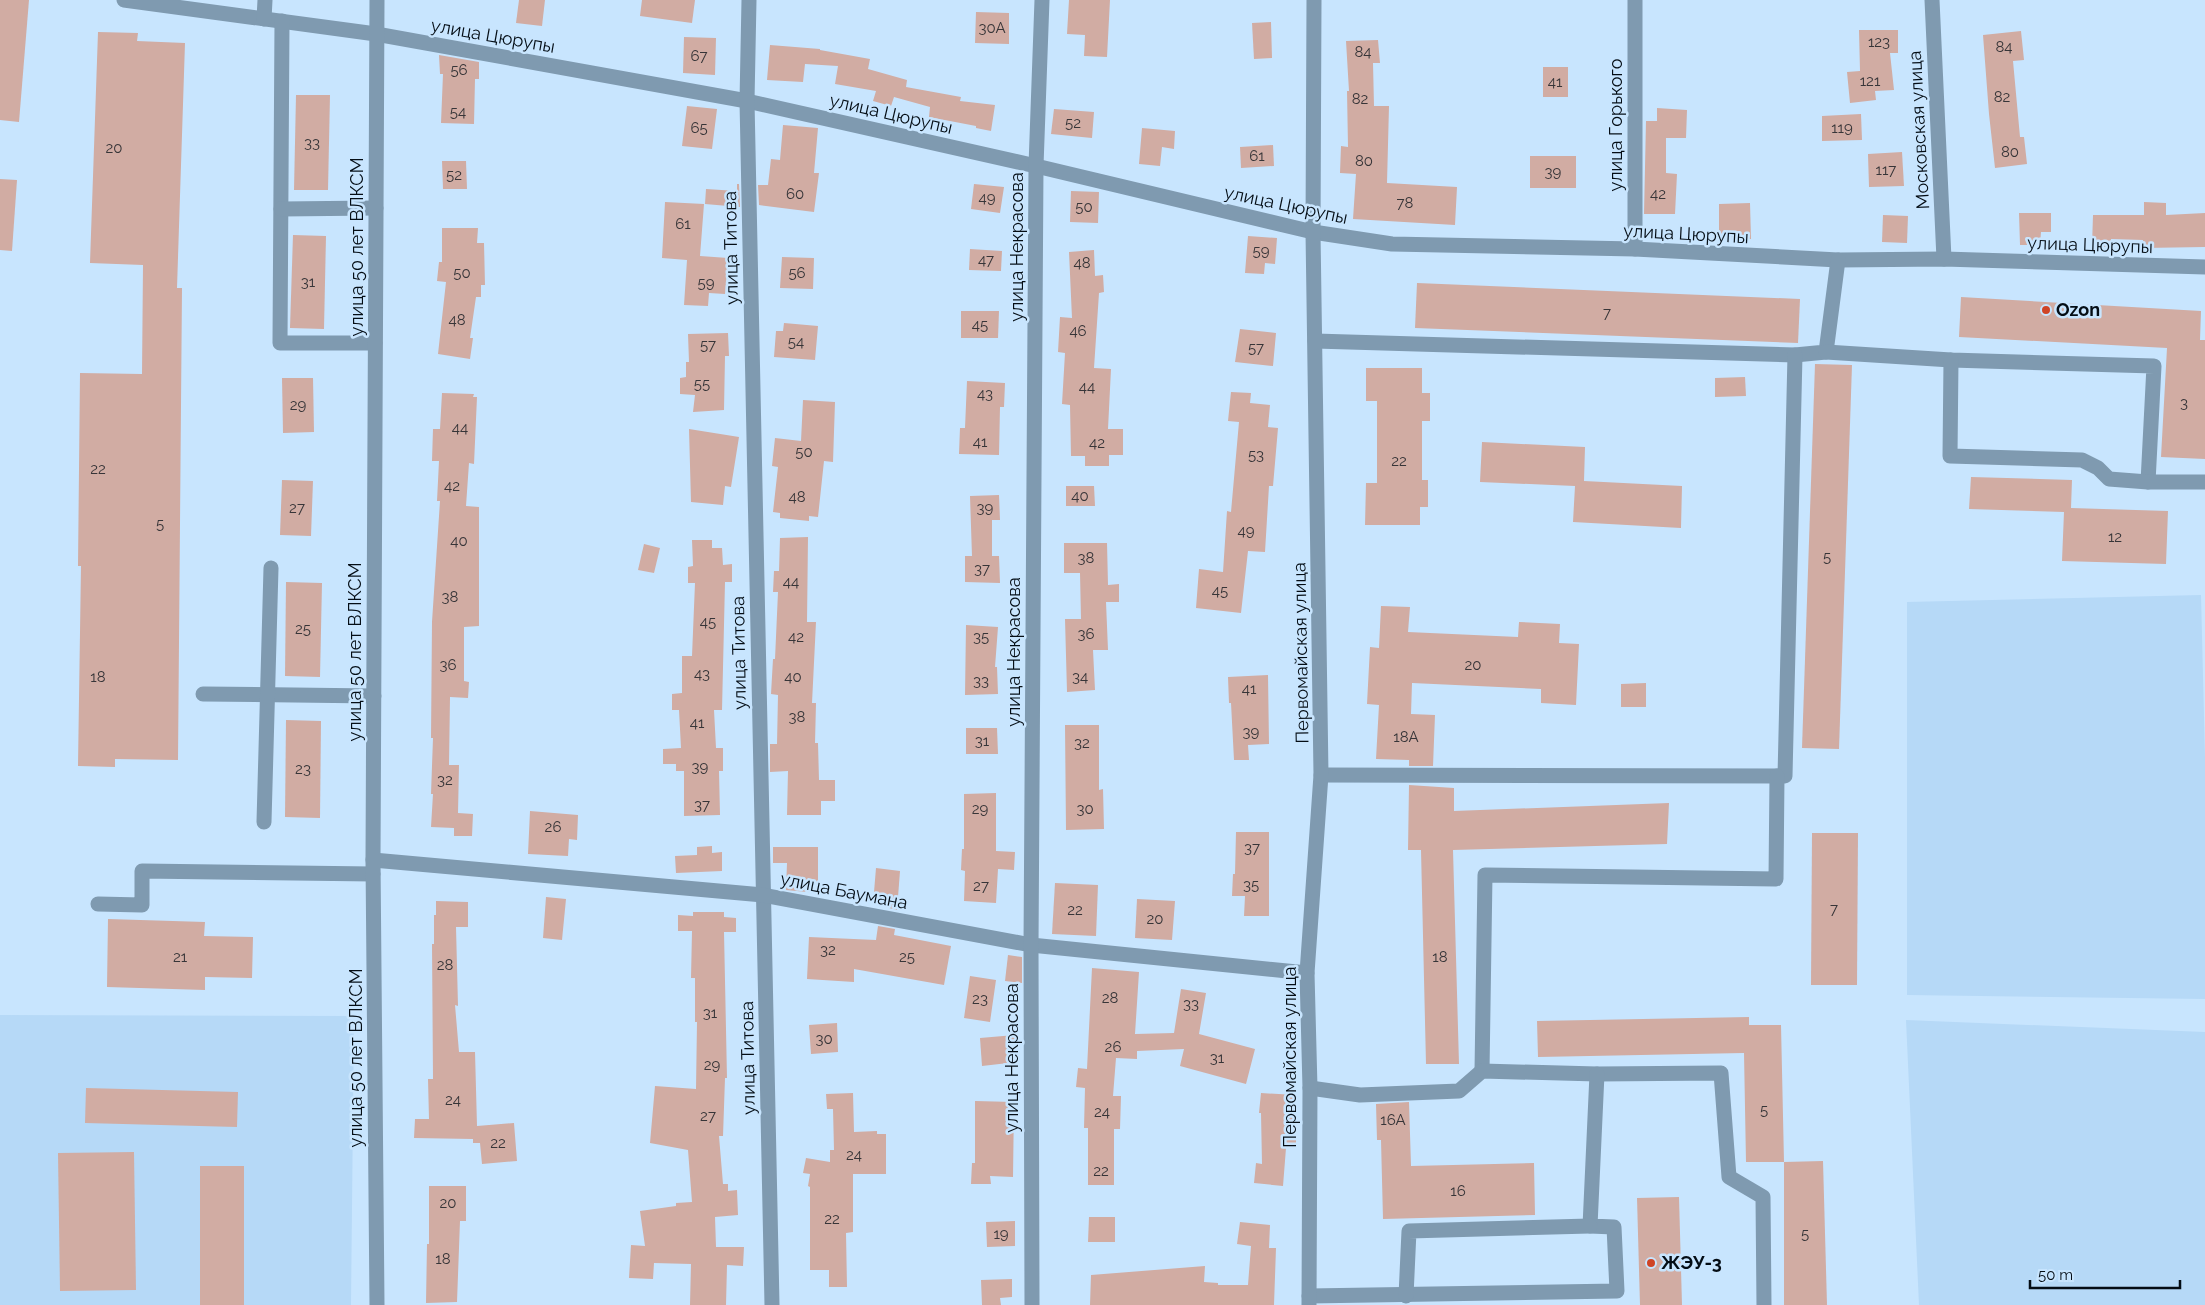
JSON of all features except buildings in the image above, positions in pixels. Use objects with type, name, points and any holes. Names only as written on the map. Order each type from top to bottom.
[{"type":"street","name":"улица Цюрупы","points":[[124,0],[187,4],[264,19],[376,34],[746,101],[1036,166],[1313,232],[1392,244],[1635,249],[1838,260],[1944,259],[2205,267]]},
{"type":"street","points":[[264,19],[265,0]]},
{"type":"street","name":"улица 50 лет ВЛКСМ","points":[[376,1305],[373,867],[377,0]]},
{"type":"street","name":"улица Титова","points":[[749,0],[746,101],[772,1305]]},
{"type":"street","name":"улица Некрасова","points":[[1032,1305],[1031,945],[1036,166],[1042,0]]},
{"type":"street","name":"Первомайская улица","points":[[1309,1301],[1310,1088],[1307,973],[1321,775],[1313,232],[1314,0]]},
{"type":"street","name":"улица Горького","points":[[1635,0],[1635,249]]},
{"type":"street","name":"Московская улица","points":[[1932,0],[1944,259]]},
{"type":"street","points":[[282,21],[280,343],[375,344]]},
{"type":"street","points":[[281,209],[376,208]]},
{"type":"street","points":[[1826,352],[1838,260]]},
{"type":"street","points":[[1315,340],[1795,355],[1826,352],[1951,360],[2154,366],[2148,482]]},
{"type":"street","points":[[1321,775],[1786,776],[1795,355]]},
{"type":"street","points":[[1951,360],[1950,456],[2082,460],[2098,468],[2109,479],[2148,482],[2205,482]]},
{"type":"street","points":[[264,822],[271,568]]},
{"type":"street","points":[[203,694],[374,696]]},
{"type":"street","points":[[1482,1071],[1485,875],[1776,879],[1777,776]]},
{"type":"street","name":"улица Баумана","points":[[98,904],[142,905],[142,871],[373,867],[763,895],[1031,945],[1307,973]]},
{"type":"street","points":[[1310,1088],[1360,1094],[1459,1090],[1482,1071],[1597,1074],[1721,1073],[1729,1177],[1763,1197],[1764,1305]]},
{"type":"street","points":[[1590,1226],[1597,1074]]},
{"type":"street","points":[[1309,1301],[1406,1296],[1617,1291],[1614,1227],[1409,1231],[1406,1296]]},
{"type":"shaded area","points":[[2201,595],[2205,757],[2205,999],[1907,995],[1907,602]]},
{"type":"shaded area","points":[[0,1015],[354,1016],[351,1305],[0,1305]]},
{"type":"shaded area","points":[[1906,1020],[2205,1032],[2205,1305],[1919,1305]]},
{"type":"place","name":"Ozon","points":[[2046,310]]},
{"type":"place","name":"ЖЭУ-3","points":[[1651,1263]]}]
